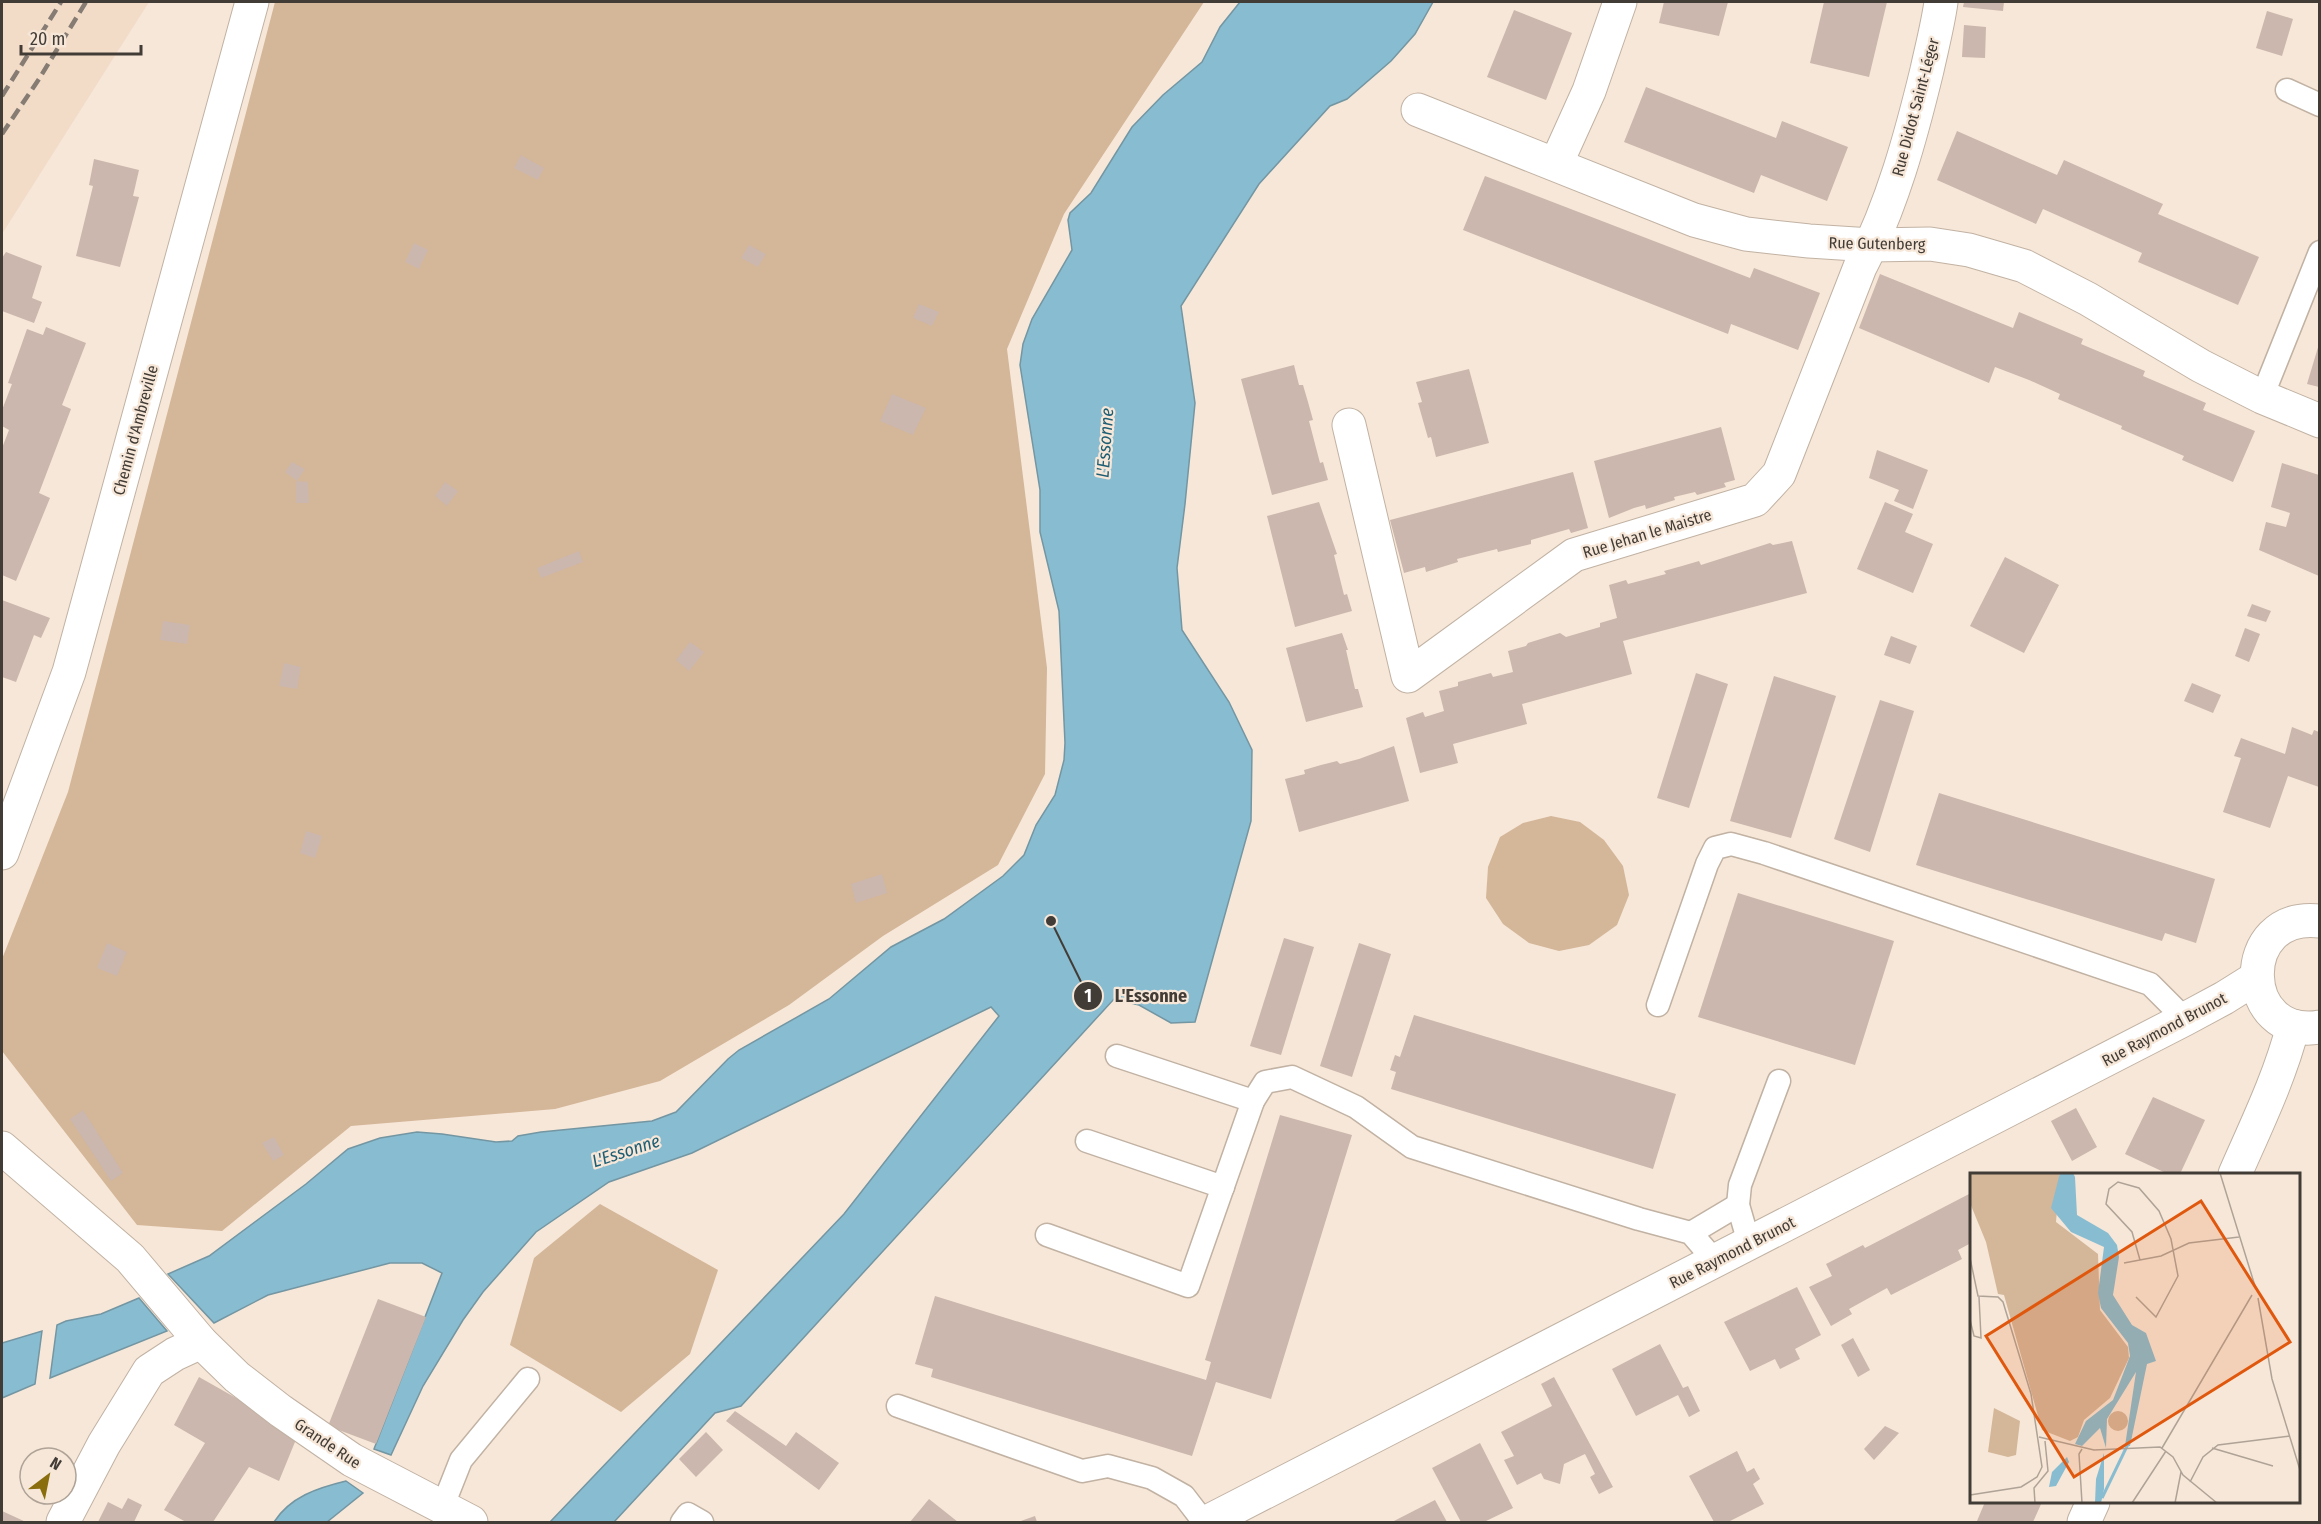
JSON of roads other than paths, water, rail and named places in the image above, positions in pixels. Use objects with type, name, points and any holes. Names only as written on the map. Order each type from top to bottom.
[{"type":"street","name":"Chemin d'Ambreville","points":[[2,853],[69,672],[252,2]]},
{"type":"street","points":[[1556,164],[1589,91],[1620,2]]},
{"type":"street","name":"Rue Didot Saint-Léger","points":[[1871,245],[1906,148],[1921,96],[1941,2]]},
{"type":"street","name":"Rue Gutenberg","points":[[1418,110],[1694,220],[1746,234],[1871,245],[1930,244],[1969,250],[2024,267],[2088,299],[2201,366],[2262,397],[2319,421]]},
{"type":"street","name":"Rue Jehan le Maistre","points":[[1349,425],[1408,676],[1574,555],[1755,500],[1779,474],[1860,267],[1871,245]]},
{"type":"street","points":[[2235,1173],[2287,1048],[2306,1026],[2279,1019],[2267,1008],[2259,994],[2256,978],[2257,961],[2264,945],[2275,933],[2290,923],[2307,920],[2319,921]]},
{"type":"street","name":"Rue Raymond Brunot","points":[[1205,1522],[2224,999],[2256,978]]},
{"type":"street","name":"Grande Rue","points":[[2,1148],[130,1258],[201,1342],[237,1377],[281,1411],[352,1460],[471,1522]]},
{"type":"street","points":[[63,1522],[104,1444],[149,1371],[175,1354],[201,1342]]},
{"type":"street","points":[[2084,1522],[2093,1503]]},
{"type":"lane","points":[[2287,90],[2319,105]]},
{"type":"lane","points":[[2262,397],[2319,252]]},
{"type":"lane","points":[[1658,1005],[1707,864],[1715,848],[1731,844],[1764,853],[2150,984],[2185,1019]]},
{"type":"lane","points":[[1117,1056],[1253,1101]]},
{"type":"lane","points":[[1047,1235],[1188,1286],[1253,1101],[1265,1082],[1292,1077],[1356,1107],[1412,1147],[1691,1233],[1715,1261]]},
{"type":"lane","points":[[1749,1243],[1738,1205],[1740,1185],[1779,1081]]},
{"type":"lane","points":[[1087,1141],[1223,1187]]},
{"type":"lane","points":[[1691,1233],[1738,1205]]},
{"type":"lane","points":[[442,1508],[461,1460],[528,1379]]},
{"type":"lane","points":[[898,1406],[1082,1471],[1108,1466],[1152,1478],[1184,1496],[1205,1522]]},
{"type":"lane","points":[[682,1522],[688,1514],[702,1522]]},
{"type":"water","points":[[1240,2],[1433,2],[1415,34],[1391,61],[1347,99],[1330,106],[1259,184],[1181,306],[1195,403],[1177,568],[1182,630],[1229,702],[1252,750],[1251,821],[1195,1022],[1171,1023],[1139,1005],[1114,999],[741,1406],[715,1413],[614,1522],[550,1522],[844,1214],[999,1016],[991,1007],[692,1153],[609,1182],[536,1232],[483,1292],[463,1320],[423,1386],[391,1455],[374,1449],[442,1273],[422,1263],[390,1263],[268,1295],[214,1323],[168,1274],[209,1256],[306,1184],[348,1149],[380,1138],[417,1132],[496,1142],[512,1141],[518,1136],[541,1132],[652,1121],[676,1112],[739,1050],[829,999],[891,947],[944,919],[1003,876],[1024,855],[1036,825],[1055,795],[1064,760],[1065,743],[1059,611],[1040,532],[1040,490],[1020,365],[1023,344],[1032,319],[1072,250],[1068,220],[1070,213],[1091,193],[1132,127],[1163,95],[1202,62],[1220,27]]},
{"type":"water","points":[[139,1298],[167,1331],[50,1378],[57,1325],[101,1314]]},
{"type":"water","points":[[42,1331],[35,1384],[2,1398],[2,1343]]},
{"type":"water","points":[[346,1481],[363,1493],[327,1522],[274,1522],[280,1513],[296,1500],[325,1487]]},
{"type":"railway","points":[[2,96],[61,2]]},
{"type":"railway","points":[[2,134],[86,2]]},
{"type":"place","name":"L'Essonne","points":[[1051,921]]}]
